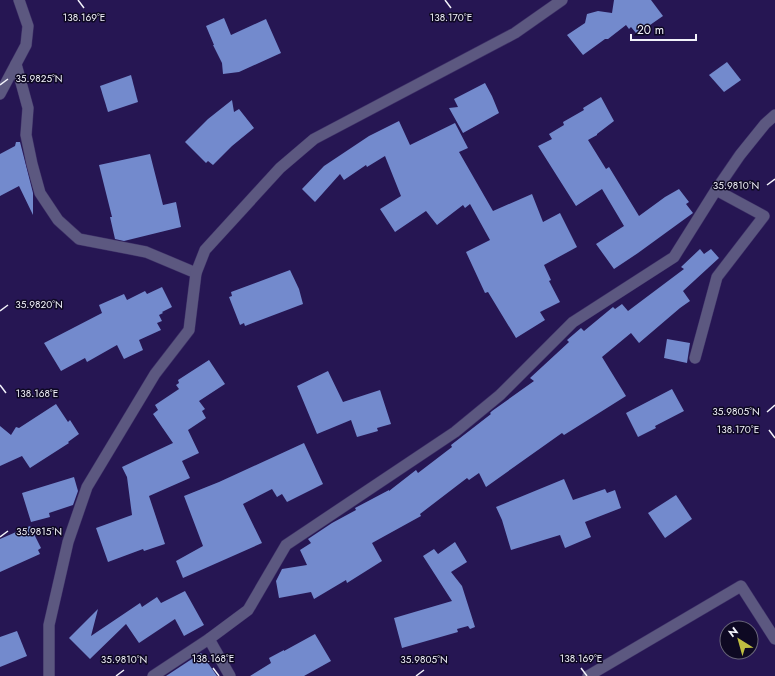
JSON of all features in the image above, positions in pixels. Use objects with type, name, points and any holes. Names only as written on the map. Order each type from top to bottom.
[{"type":"street","points":[[0,94],[26,45],[28,26],[19,0]]},
{"type":"street","points":[[49,676],[49,625],[68,542],[87,487],[155,374],[189,330],[196,273],[205,250],[280,168],[314,139],[515,33],[562,0]]},
{"type":"street","points":[[16,64],[28,108],[26,135],[32,164],[40,193],[58,220],[79,239],[146,252],[196,273]]},
{"type":"street","points":[[153,676],[209,639],[248,610],[286,545],[455,432],[500,395],[573,322],[674,257],[740,155],[765,124],[775,115]]},
{"type":"street","points":[[695,358],[717,277],[764,216],[716,190]]},
{"type":"street","points":[[588,676],[741,586],[775,639]]},
{"type":"street","points":[[209,639],[230,676]]},
{"type":"building","points":[[614,0],[651,0],[663,16],[650,25],[646,25],[636,33],[631,27],[629,29],[626,25],[583,55],[567,35],[585,23],[587,14],[598,11],[612,13]]},
{"type":"building","points":[[224,18],[231,35],[266,19],[281,53],[239,72],[223,74],[222,63],[206,26]]},
{"type":"building","points":[[727,62],[741,80],[724,92],[709,75]]},
{"type":"building","points":[[131,75],[138,102],[108,112],[100,86]]},
{"type":"building","points":[[485,83],[499,113],[463,133],[449,108],[458,107],[454,99]]},
{"type":"building","points":[[601,97],[614,121],[597,135],[588,140],[606,169],[609,167],[639,216],[665,197],[679,189],[689,202],[686,204],[693,213],[614,269],[596,244],[624,226],[602,189],[576,206],[538,146],[552,139],[549,134],[564,125],[563,122],[584,110],[583,108]]},
{"type":"building","points":[[232,100],[234,112],[239,109],[254,128],[232,146],[213,165],[208,161],[206,163],[185,142],[208,119]]},
{"type":"building","points":[[399,121],[410,145],[455,123],[468,148],[459,152],[493,211],[532,194],[543,222],[560,213],[577,247],[544,265],[551,280],[549,281],[560,302],[540,312],[545,320],[516,338],[488,292],[485,293],[466,252],[490,240],[470,204],[465,208],[463,205],[437,225],[426,211],[395,232],[380,209],[401,196],[385,156],[367,167],[366,165],[344,180],[340,174],[315,202],[302,189],[324,166],[369,136]]},
{"type":"building","points":[[16,142],[20,142],[33,193],[33,215],[19,186],[0,196],[0,154],[15,146]]},
{"type":"building","points":[[150,154],[163,205],[176,202],[181,227],[124,241],[115,239],[110,217],[112,217],[99,165]]},
{"type":"building","points":[[700,249],[704,254],[711,249],[719,258],[683,291],[690,301],[639,343],[631,333],[602,357],[626,396],[564,435],[562,433],[486,487],[479,473],[469,480],[467,478],[420,514],[421,516],[372,543],[382,561],[347,583],[346,580],[314,599],[311,592],[279,598],[276,581],[282,569],[307,565],[300,550],[311,543],[308,539],[332,523],[356,510],[355,508],[389,491],[416,470],[418,473],[452,447],[451,445],[491,414],[490,413],[492,411],[534,381],[530,378],[569,342],[567,340],[581,328],[584,331],[613,307],[615,309],[622,304],[628,311],[684,269],[681,267]]},
{"type":"building","points":[[290,270],[299,289],[303,304],[245,326],[244,323],[240,325],[229,297],[232,296],[231,292]]},
{"type":"building","points":[[162,287],[172,307],[159,315],[162,321],[157,323],[161,330],[139,340],[143,350],[124,359],[117,345],[87,362],[85,358],[61,371],[44,343],[102,313],[99,305],[124,294],[127,300],[145,291],[147,294]]},
{"type":"building","points":[[667,339],[690,343],[687,363],[664,358]]},
{"type":"building","points":[[209,360],[225,384],[199,401],[205,409],[202,411],[206,418],[188,430],[199,453],[182,461],[190,478],[149,496],[165,544],[144,551],[143,549],[108,562],[96,528],[132,515],[127,477],[122,467],[173,443],[153,414],[158,410],[155,405],[179,389],[176,385],[179,383],[178,380]]},
{"type":"building","points":[[328,371],[343,402],[380,390],[391,424],[377,428],[378,431],[357,437],[351,420],[317,434],[297,386]]},
{"type":"building","points":[[672,389],[684,411],[655,426],[656,428],[638,437],[626,413]]},
{"type":"building","points":[[56,404],[68,422],[70,420],[79,434],[68,442],[69,443],[30,468],[22,456],[0,466],[0,426],[11,435],[16,427],[19,428]]},
{"type":"building","points":[[304,443],[323,484],[287,502],[282,494],[277,497],[272,489],[243,504],[262,543],[183,578],[176,561],[203,546],[184,496],[219,482]]},
{"type":"building","points":[[74,477],[78,491],[73,505],[49,513],[50,517],[31,522],[22,493]]},
{"type":"building","points":[[564,479],[573,500],[605,489],[607,493],[615,490],[621,508],[585,522],[591,537],[565,548],[560,535],[511,550],[502,520],[496,507]]},
{"type":"building","points":[[676,495],[692,519],[665,538],[648,513]]},
{"type":"building","points":[[30,526],[41,548],[38,550],[40,554],[0,572],[0,539]]},
{"type":"building","points":[[455,542],[467,562],[451,572],[462,586],[475,627],[470,629],[468,626],[457,629],[458,632],[402,648],[394,618],[452,601],[423,556],[434,549],[438,554]]},
{"type":"building","points":[[185,591],[204,625],[184,636],[175,619],[139,643],[126,624],[90,659],[69,638],[98,609],[91,636],[140,603],[142,607],[157,597],[161,603]]},
{"type":"building","points":[[17,631],[27,656],[0,667],[0,637]]},
{"type":"building","points":[[315,634],[331,661],[304,676],[250,676],[271,663],[269,658]]},
{"type":"building","points":[[201,653],[217,676],[166,676]]}]
